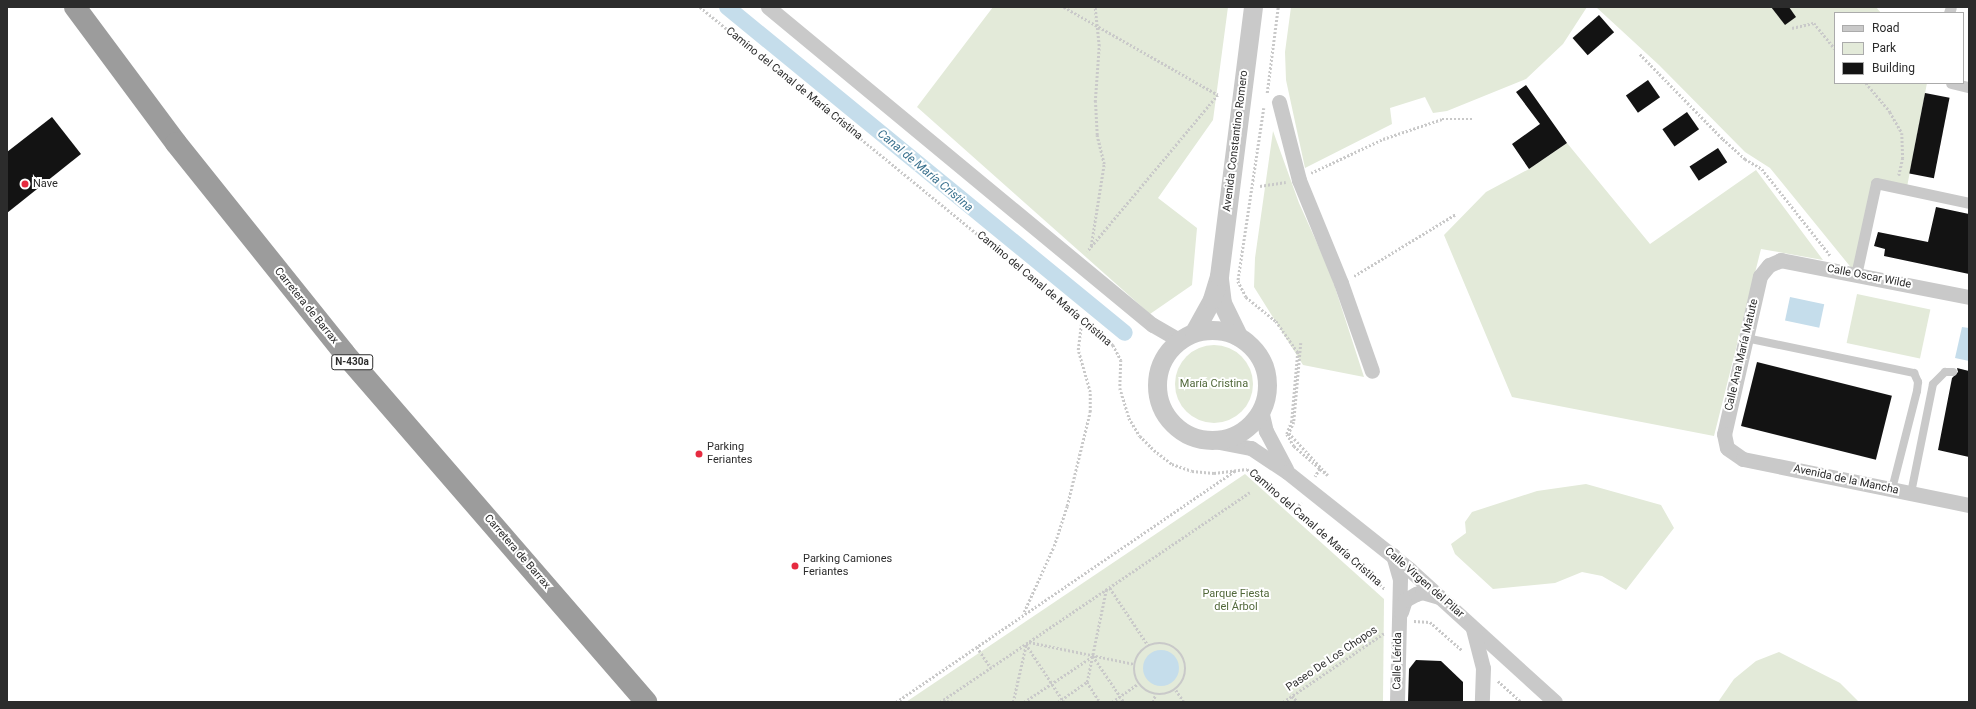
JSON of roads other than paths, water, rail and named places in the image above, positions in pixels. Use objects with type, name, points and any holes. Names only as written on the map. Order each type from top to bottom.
[{"type":"highway","name":"Carretera de Barrax","points":[[75,7],[176,143],[334,341],[646,702]]},
{"type":"street","points":[[768,7],[1153,325],[1187,336]]},
{"type":"street","name":"Avenida Constantino Romero","points":[[1187,336],[1212,299],[1219,276],[1253,7]]},
{"type":"street","points":[[1956,84],[1969,87]]},
{"type":"street","points":[[1279,102],[1299,180],[1341,283],[1372,371]]},
{"type":"street","points":[[1850,274],[1876,183],[1969,203]]},
{"type":"street","name":"Calle Oscar Wilde","points":[[1769,265],[1781,260],[1969,297]]},
{"type":"street","name":"Calle Ana María Matute","points":[[1727,448],[1724,434],[1760,276],[1769,265]]},
{"type":"street","name":"Avenida Constantino Romero","points":[[1219,276],[1222,303],[1238,336]]},
{"type":"street","points":[[1216,329],[1238,336],[1258,354],[1266,370],[1268,387],[1261,410],[1239,434],[1214,440],[1196,438],[1180,431],[1168,418],[1160,403],[1156,385],[1159,368],[1167,352],[1187,336],[1216,329]]},
{"type":"street","name":"Calle Virgen del Pilar","points":[[1261,410],[1266,431],[1287,472]]},
{"type":"street","name":"Calle Virgen del Pilar","points":[[1214,440],[1251,448],[1308,488],[1393,555],[1444,599],[1514,666],[1555,702]]},
{"type":"street","name":"Avenida de la Mancha","points":[[1727,448],[1743,459],[1969,505]]},
{"type":"street","name":"Calle Lérida","points":[[1393,555],[1400,579],[1394,624],[1397,702]]},
{"type":"street","name":"Calle Lérida","points":[[1394,624],[1405,600],[1416,594],[1422,592],[1444,599]]},
{"type":"street","points":[[1471,624],[1483,668],[1482,702]]},
{"type":"street","points":[[1483,668],[1492,664],[1514,666]]},
{"type":"lane","points":[[1746,338],[1914,373],[1918,382],[1917,391],[1892,489]]},
{"type":"lane","points":[[1911,493],[1933,384],[1945,372],[1954,372]]},
{"type":"water","points":[[1790,297],[1824,304],[1819,328],[1785,320]]},
{"type":"water","points":[[1962,327],[1969,328],[1969,361],[1955,358]]},
{"type":"water","points":[[1165,650],[1174,655],[1178,661],[1178,675],[1174,681],[1165,686],[1157,686],[1148,681],[1144,675],[1143,664],[1148,655],[1154,651]]},
{"type":"waterway","name":"Canal de María Cristina","points":[[727,7],[1125,333]]},
{"type":"place","name":"Nave","points":[[25,184]]},
{"type":"place","name":"Parking Feriantes","points":[[699,454]]},
{"type":"place","name":"Parking Camiones Feriantes","points":[[795,566]]},
{"type":"park label","name":"María Cristina","points":[[1214,384]]},
{"type":"park label","name":"Parque Fiesta del Árbol","points":[[1236,601]]}]
